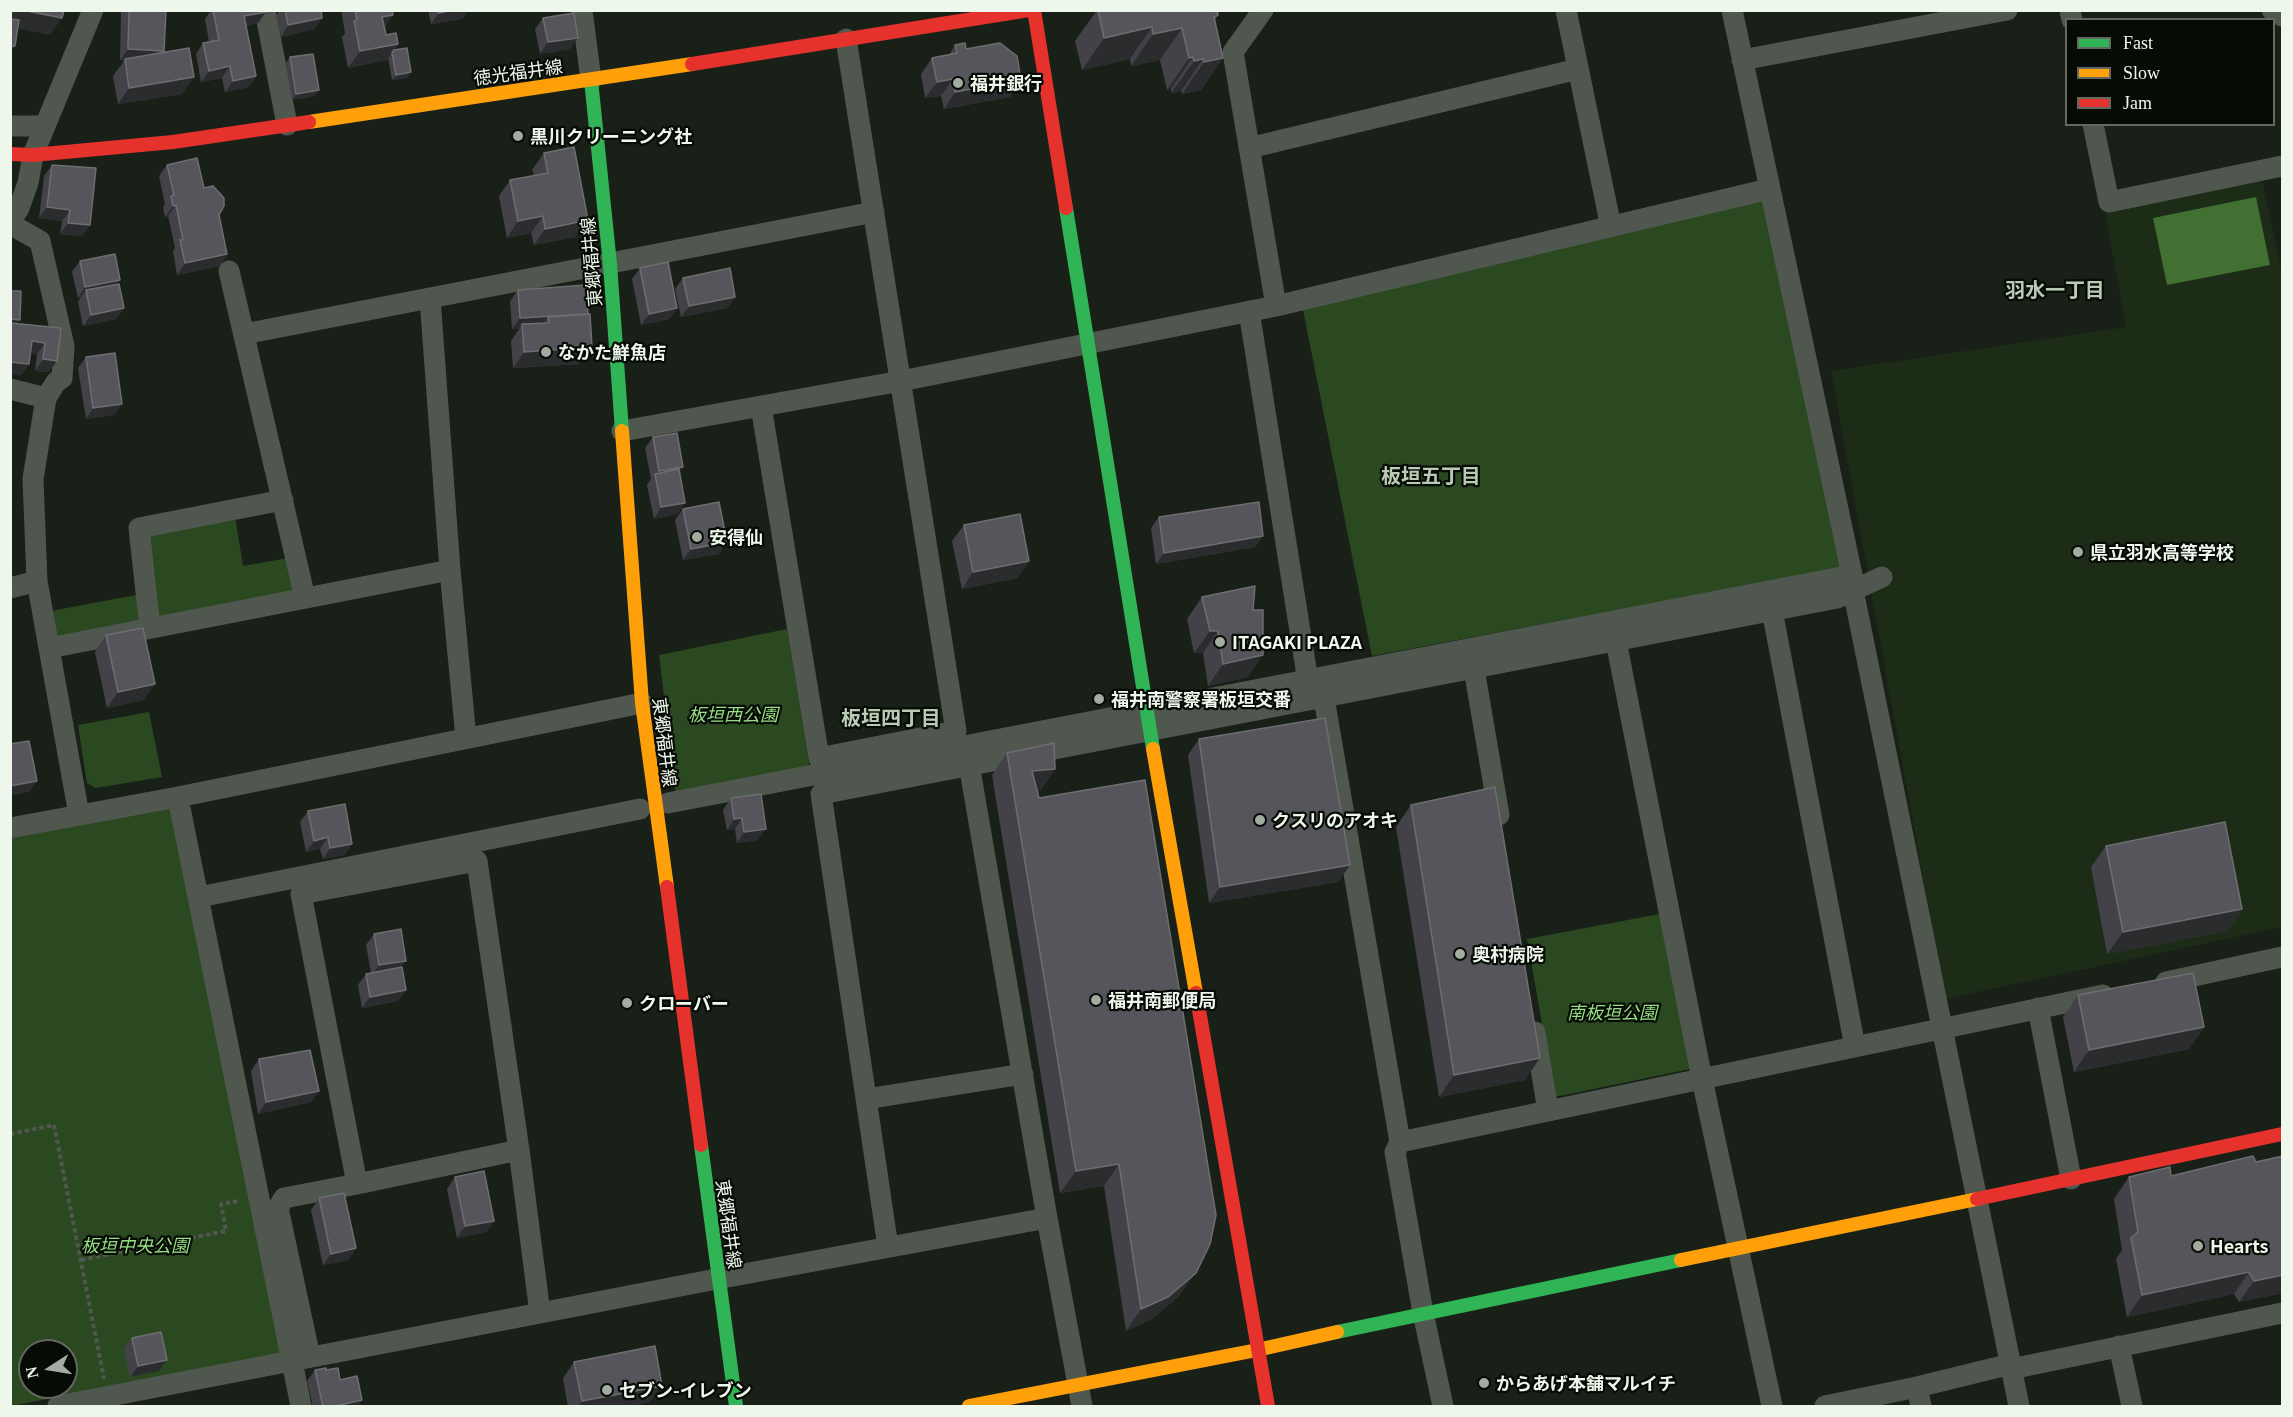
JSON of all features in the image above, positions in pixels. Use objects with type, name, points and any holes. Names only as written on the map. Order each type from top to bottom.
[{"type":"street","points":[[79,815],[37,581],[33,479],[46,398],[56,382],[62,378],[64,346],[40,241],[10,223],[19,208],[19,183],[33,155],[93,10]]},
{"type":"street","points":[[266,10],[287,125]]},
{"type":"street","points":[[582,10],[591,80]]},
{"type":"street","name":"徳光福井線","points":[[10,154],[33,155],[173,142],[591,80],[1029,10]]},
{"type":"street","points":[[1034,10],[1148,722],[1268,1407]]},
{"type":"street","points":[[1263,10],[1233,52],[1276,306]]},
{"type":"street","points":[[1566,10],[1611,227]]},
{"type":"street","points":[[1732,10],[1852,583],[2019,1407]]},
{"type":"street","points":[[1742,60],[2007,10]]},
{"type":"street","points":[[2272,10],[2283,16]]},
{"type":"street","points":[[761,406],[819,758],[956,732],[846,39]]},
{"type":"street","points":[[1249,148],[1578,69]]},
{"type":"street","name":"東郷福井線","points":[[591,80],[610,264],[642,703],[736,1407]]},
{"type":"street","points":[[10,126],[45,126]]},
{"type":"street","points":[[2094,126],[2109,202],[2283,166]]},
{"type":"street","points":[[622,431],[901,381],[1276,306],[1769,189]]},
{"type":"street","points":[[244,334],[874,212]]},
{"type":"street","points":[[229,271],[305,598]]},
{"type":"street","points":[[430,298],[450,570],[466,738]]},
{"type":"street","points":[[1249,311],[1308,681]]},
{"type":"street","points":[[10,389],[46,398]]},
{"type":"street","points":[[150,628],[139,528],[283,500]]},
{"type":"street","points":[[49,648],[450,570]]},
{"type":"street","points":[[888,1247],[821,794],[969,764],[1308,681],[1882,576]]},
{"type":"street","points":[[10,588],[37,581]]},
{"type":"street","points":[[668,803],[1148,722],[1324,698],[1837,598],[1852,583]]},
{"type":"street","points":[[1772,610],[1855,1047]]},
{"type":"street","points":[[1616,641],[1702,1079],[1773,1407]]},
{"type":"street","points":[[1474,669],[1501,832]]},
{"type":"street","points":[[1324,698],[1400,1142],[1395,1152],[1423,1313],[1443,1407]]},
{"type":"street","points":[[10,828],[642,703]]},
{"type":"street","points":[[969,764],[1080,1396]]},
{"type":"street","points":[[179,803],[259,1196],[301,1358]]},
{"type":"street","points":[[199,897],[640,809]]},
{"type":"street","points":[[357,1184],[301,894],[477,861],[540,1313]]},
{"type":"street","points":[[2143,986],[2283,957]]},
{"type":"street","points":[[1400,1142],[2120,991]]},
{"type":"street","points":[[2038,1008],[2072,1179]]},
{"type":"street","points":[[1533,1018],[1548,1111]]},
{"type":"street","points":[[866,1099],[1023,1074]]},
{"type":"street","points":[[969,1407],[1080,1396],[1257,1350],[1423,1313],[2283,1134]]},
{"type":"street","points":[[302,1407],[301,1358],[278,1208],[284,1198],[519,1150]]},
{"type":"street","points":[[58,1407],[718,1278],[1047,1218]]},
{"type":"street","points":[[1825,1407],[1919,1397],[2011,1367],[2283,1312]]},
{"type":"street","points":[[2119,1346],[2132,1407]]},
{"type":"path","points":[[10,1134],[54,1125],[81,1260],[103,1398]]},
{"type":"path","points":[[81,1260],[226,1231],[221,1204],[259,1196]]},
{"type":"shaded area","points":[[2262,180],[2282,274],[2282,927],[1945,999],[1831,371],[2126,327],[2104,207]]},
{"type":"shaded area","points":[[2256,197],[2270,265],[2167,285],[2153,218]]},
{"type":"green space","points":[[1769,189],[1850,566],[1372,656],[1301,300]]},
{"type":"green space","points":[[235,516],[243,566],[288,558],[295,592],[157,618],[147,531]]},
{"type":"green space","points":[[141,594],[144,620],[55,637],[51,611]]},
{"type":"green space","name":"板垣西公園","points":[[787,629],[810,769],[676,796],[659,655]]},
{"type":"green space","points":[[149,712],[162,777],[96,788],[87,783],[78,725]]},
{"type":"green space","name":"板垣中央公園","points":[[174,808],[282,1354],[78,1393],[78,1339],[18,1339],[18,1399],[47,1399],[11,1406],[11,838]]},
{"type":"green space","name":"南板垣公園","points":[[1665,913],[1695,1068],[1555,1097],[1527,939]]},
{"type":"building","points":[[22,10],[64,10],[62,18]]},
{"type":"building","points":[[129,10],[166,10],[164,51],[128,49]]},
{"type":"building","points":[[213,10],[265,10],[266,12],[244,16],[256,76],[233,81],[230,66],[209,71],[203,43],[219,40]]},
{"type":"building","points":[[285,10],[321,10],[322,18],[288,25]]},
{"type":"building","points":[[355,10],[392,10],[393,15],[382,17],[386,35],[396,33],[398,44],[360,51],[354,21],[357,19]]},
{"type":"building","points":[[438,10],[454,10],[439,13]]},
{"type":"building","points":[[1098,10],[1217,10],[1218,15],[1214,17],[1223,58],[1204,62],[1203,59],[1194,61],[1193,57],[1189,58],[1182,28],[1153,34],[1152,27],[1104,38]]},
{"type":"building","points":[[574,13],[578,38],[548,42],[543,18]]},
{"type":"building","points":[[10,19],[19,20],[15,46],[10,46]]},
{"type":"building","points":[[965,43],[966,49],[1000,43],[1017,56],[1021,80],[955,92],[953,79],[937,82],[932,58],[957,53],[955,45]]},
{"type":"building","points":[[189,48],[194,77],[129,88],[125,59]]},
{"type":"building","points":[[407,48],[411,72],[396,75],[392,53],[394,50]]},
{"type":"building","points":[[313,54],[319,90],[296,94],[290,57]]},
{"type":"building","points":[[574,147],[588,220],[545,229],[543,216],[518,221],[510,180],[548,173],[544,153]]},
{"type":"building","points":[[197,158],[204,188],[213,186],[224,198],[224,206],[219,215],[227,254],[185,263],[180,240],[183,240],[176,205],[173,206],[171,196],[174,195],[167,165]]},
{"type":"building","points":[[52,165],[96,168],[90,225],[68,223],[70,210],[47,207]]},
{"type":"building","points":[[115,254],[120,280],[85,287],[80,261]]},
{"type":"building","points":[[668,262],[677,308],[649,314],[640,268]]},
{"type":"building","points":[[730,268],[735,297],[689,306],[683,278]]},
{"type":"building","points":[[119,284],[124,308],[91,315],[86,290]]},
{"type":"building","points":[[586,285],[588,314],[520,318],[518,290]]},
{"type":"building","points":[[10,291],[21,291],[20,320],[10,319]]},
{"type":"building","points":[[590,314],[592,347],[524,352],[522,324],[549,323],[548,317]]},
{"type":"building","points":[[10,323],[61,328],[57,361],[43,359],[45,343],[32,341],[29,364],[10,362]]},
{"type":"building","points":[[115,353],[122,404],[93,408],[86,357]]},
{"type":"building","points":[[677,433],[683,467],[659,471],[653,437]]},
{"type":"building","points":[[679,469],[685,503],[661,507],[655,474]]},
{"type":"building","points":[[719,502],[727,542],[691,549],[683,509]]},
{"type":"building","points":[[1259,502],[1263,536],[1164,553],[1159,517]]},
{"type":"building","points":[[1020,514],[1029,561],[973,572],[964,525]]},
{"type":"building","points":[[1255,586],[1253,610],[1263,610],[1263,655],[1223,664],[1218,631],[1210,631],[1202,597]]},
{"type":"building","points":[[143,628],[155,684],[118,692],[106,635]]},
{"type":"building","points":[[1325,718],[1350,865],[1220,887],[1199,739]]},
{"type":"building","points":[[29,741],[37,781],[10,786],[10,744]]},
{"type":"building","points":[[1054,743],[1055,769],[1032,771],[1039,798],[1145,780],[1216,1215],[1210,1244],[1196,1273],[1168,1297],[1141,1309],[1119,1164],[1076,1171],[1007,753]]},
{"type":"building","name":"奥村病院","points":[[1495,787],[1540,1058],[1454,1075],[1411,805]]},
{"type":"building","points":[[761,794],[766,829],[744,832],[742,818],[734,819],[731,798]]},
{"type":"building","points":[[345,804],[352,844],[330,848],[328,837],[314,841],[308,811]]},
{"type":"building","points":[[2225,822],[2242,909],[2123,932],[2106,846]]},
{"type":"building","points":[[401,929],[406,961],[379,965],[374,934]]},
{"type":"building","points":[[402,967],[406,990],[370,997],[366,974]]},
{"type":"building","points":[[2193,973],[2204,1027],[2089,1050],[2078,995]]},
{"type":"building","points":[[310,1050],[319,1091],[266,1102],[259,1059]]},
{"type":"building","points":[[2253,1156],[2256,1162],[2283,1156],[2283,1275],[2254,1281],[2249,1272],[2142,1295],[2131,1238],[2138,1232],[2129,1177],[2170,1167],[2171,1176]]},
{"type":"building","points":[[484,1171],[494,1221],[465,1226],[455,1177]]},
{"type":"building","points":[[344,1193],[356,1248],[331,1254],[319,1198]]},
{"type":"building","points":[[161,1332],[167,1360],[138,1366],[132,1338]]},
{"type":"building","points":[[655,1346],[662,1386],[582,1401],[574,1362]]},
{"type":"building","points":[[326,1368],[326,1370],[338,1368],[340,1380],[357,1376],[362,1400],[323,1407],[315,1370]]},
{"type":"traffic: fast","points":[[591,80],[610,264],[622,431]]},
{"type":"traffic: fast","points":[[1066,208],[1153,749]]},
{"type":"traffic: fast","points":[[701,1145],[736,1406]]},
{"type":"traffic: fast","points":[[1337,1332],[1681,1260]]},
{"type":"traffic: slow","points":[[309,122],[692,64]]},
{"type":"traffic: slow","points":[[622,431],[642,703],[667,887]]},
{"type":"traffic: slow","points":[[1153,749],[1196,993]]},
{"type":"traffic: slow","points":[[1681,1260],[1977,1199]]},
{"type":"traffic: slow","points":[[969,1406],[1257,1350],[1337,1332]]},
{"type":"traffic: jam","points":[[692,64],[1029,10]]},
{"type":"traffic: jam","points":[[1034,10],[1066,208]]},
{"type":"traffic: jam","points":[[10,154],[33,155],[173,142],[309,122]]},
{"type":"traffic: jam","points":[[667,887],[701,1145]]},
{"type":"traffic: jam","points":[[1196,993],[1268,1406]]},
{"type":"traffic: jam","points":[[1977,1199],[2282,1134]]},
{"type":"place","name":"福井銀行","points":[[958,83]]},
{"type":"place","name":"黒川クリーニング社","points":[[518,136]]},
{"type":"place","name":"なかた鮮魚店","points":[[546,352]]},
{"type":"place","name":"安得仙","points":[[697,537]]},
{"type":"place","name":"県立羽水高等学校","points":[[2078,552]]},
{"type":"place","name":"ITAGAKI PLAZA","points":[[1220,642]]},
{"type":"place","name":"福井南警察署板垣交番","points":[[1099,699]]},
{"type":"place","name":"クスリのアオキ","points":[[1260,820]]},
{"type":"place","name":"奥村病院","points":[[1460,954]]},
{"type":"place","name":"福井南郵便局","points":[[1096,1000]]},
{"type":"place","name":"クローバー","points":[[627,1003]]},
{"type":"place","name":"Hearts","points":[[2198,1246]]},
{"type":"place","name":"からあげ本舗マルイチ","points":[[1484,1383]]},
{"type":"place","name":"セブン-イレブン","points":[[607,1390]]},
{"type":"district","name":"羽水一丁目","points":[[2055,289]]},
{"type":"district","name":"板垣五丁目","points":[[1431,475]]},
{"type":"district","name":"板垣四丁目","points":[[891,717]]}]
